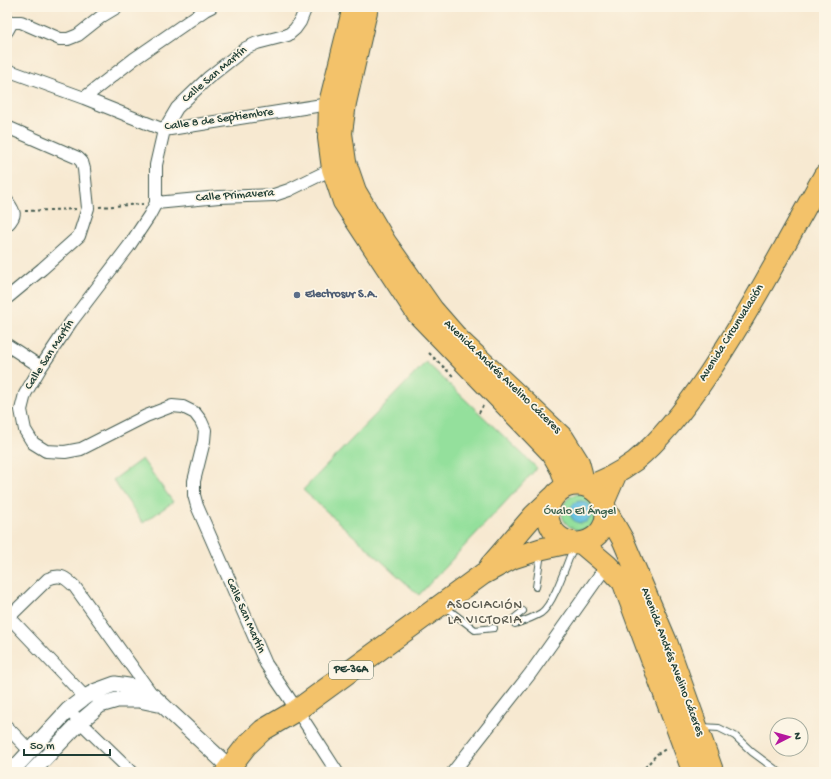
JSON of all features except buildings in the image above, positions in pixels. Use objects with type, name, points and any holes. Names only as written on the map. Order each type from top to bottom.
[{"type":"highway","name":"Avenida Andrés Avelino Cáceres","points":[[693,772],[623,582],[607,565],[576,542],[558,536],[550,525],[548,510],[549,503],[573,489],[594,490],[600,496],[623,540],[667,643],[713,772]]},
{"type":"highway","name":"Avenida Circunvalación","points":[[483,574],[534,515],[573,489]]},
{"type":"highway","name":"Avenida Circunvalación","points":[[228,770],[246,746],[263,730],[297,710],[483,574],[513,558],[593,538],[598,534],[604,523],[605,506]]},
{"type":"main road","name":"Avenida Andrés Avelino Cáceres","points":[[353,7],[338,103],[346,162],[356,191],[362,217]]},
{"type":"main road","name":"Avenida Andrés Avelino Cáceres","points":[[368,7],[328,138],[332,169],[343,202],[362,217],[386,242],[433,309],[460,340],[564,438],[579,462],[582,473],[573,489]]},
{"type":"main road","name":"Avenida Circunvalación","points":[[573,489],[605,480],[635,460],[653,444],[691,400],[734,335],[824,174]]},
{"type":"main road","points":[[605,506],[617,473]]},
{"type":"street","points":[[7,32],[12,22],[16,21],[60,39],[68,39],[78,35],[102,16],[117,7]]},
{"type":"street","points":[[84,98],[134,58],[211,7]]},
{"type":"street","name":"Calle San Martín","points":[[306,7],[300,22],[288,35],[257,43],[246,48],[208,78],[177,108],[164,130],[156,165],[156,203],[130,246],[71,322],[25,394],[21,410],[25,430],[32,443],[46,451],[65,452],[81,449],[146,416],[172,406],[183,407],[195,413],[201,421],[204,430],[204,441],[194,481],[194,495],[197,506],[266,664],[337,772]]},
{"type":"street","name":"Calle 8 de Septiembre","points":[[7,70],[84,98],[164,130],[338,103]]},
{"type":"street","points":[[7,127],[78,158],[82,162],[84,169],[88,208],[79,236],[7,298]]},
{"type":"street","name":"Calle Primavera","points":[[156,203],[219,197],[274,195],[289,190],[332,169]]},
{"type":"street","points":[[7,225],[14,217],[11,206]]},
{"type":"street","points":[[7,345],[41,368]]},
{"type":"street","points":[[453,772],[530,674],[607,565]]},
{"type":"street","points":[[84,697],[8,618],[48,579],[55,576],[61,576],[67,579],[75,587],[157,700],[228,770]]},
{"type":"street","points":[[11,772],[68,710],[84,697],[96,691],[115,684],[135,687],[157,700]]},
{"type":"street","points":[[32,772],[80,722],[100,705],[117,700],[157,700]]},
{"type":"street","points":[[68,710],[132,772]]},
{"type":"street","points":[[7,727],[30,751]]},
{"type":"lane","points":[[523,611],[513,622],[530,619],[542,612],[550,602],[576,542]]},
{"type":"lane","points":[[536,587],[541,550]]},
{"type":"lane","points":[[442,604],[474,630],[479,632],[494,629]]},
{"type":"lane","points":[[698,727],[719,728],[735,736],[752,752],[779,772]]},
{"type":"path","points":[[479,413],[484,405]]},
{"type":"path","points":[[642,772],[657,754],[671,746]]},
{"type":"green space","points":[[426,362],[537,468],[419,595],[303,490]]},
{"type":"green space","points":[[142,459],[173,502],[143,523],[113,480]]},
{"type":"green space","name":"Óvalo El Ángel","points":[[580,494],[590,497],[595,502],[598,512],[595,522],[590,527],[580,530],[570,527],[565,522],[562,512],[565,502],[570,497]]},
{"type":"water","points":[[577,501],[585,501],[592,508],[592,516],[585,523],[577,523],[570,516],[570,508]]},
{"type":"place","name":"Electrosur S.A.","points":[[297,295]]},
{"type":"district","name":"ASOCIACIÓN LA VICTORIA","points":[[485,612]]}]
